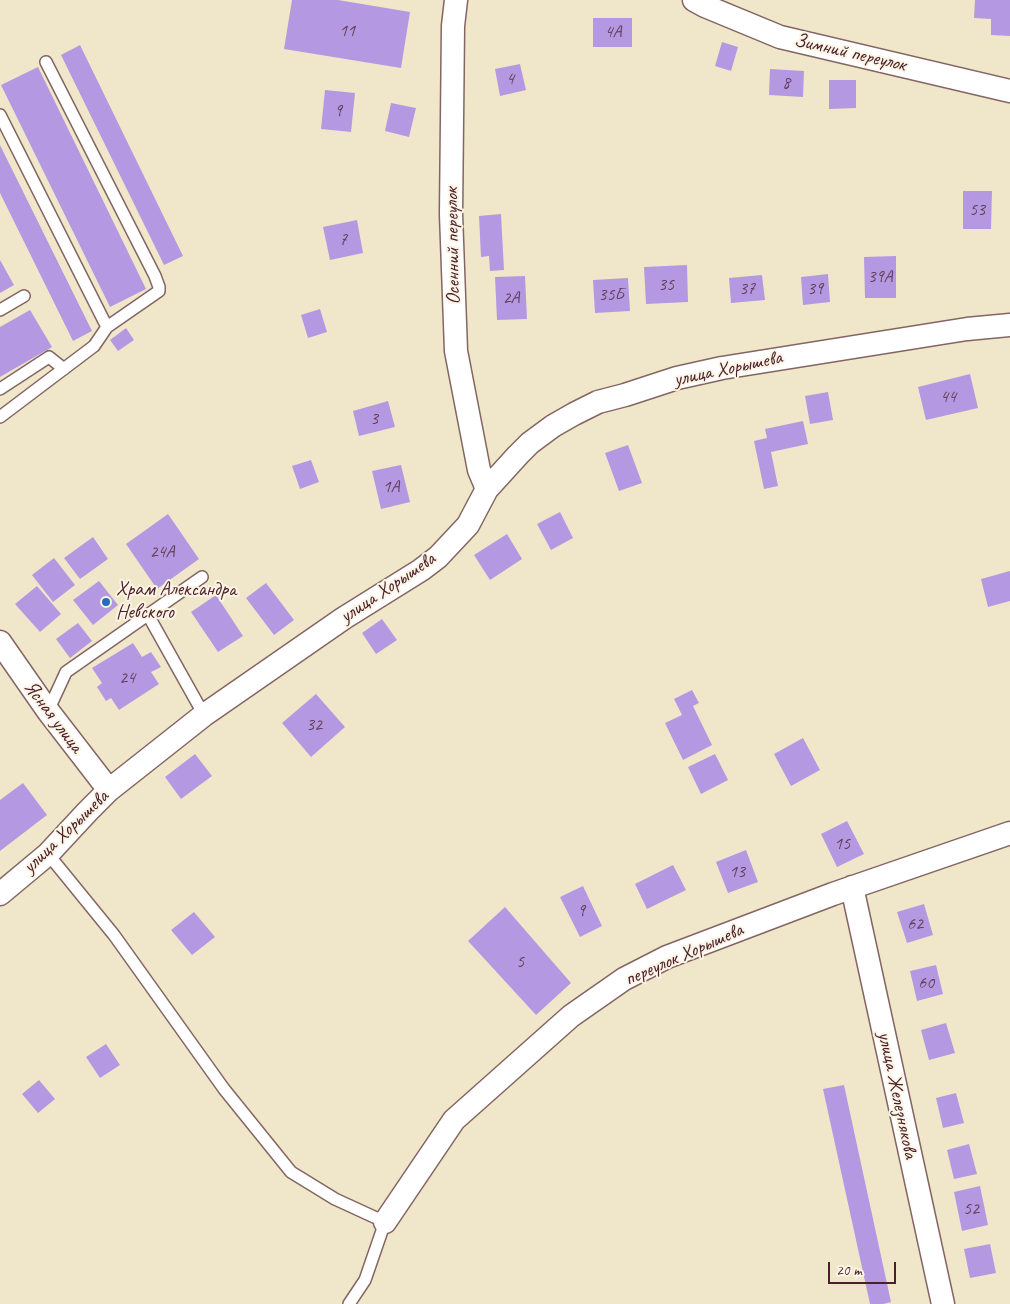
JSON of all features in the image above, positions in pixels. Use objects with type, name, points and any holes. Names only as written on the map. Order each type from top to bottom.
[{"type":"street","name":"Осенний переулок","points":[[456,0],[453,26],[451,214],[456,352],[479,470],[487,489]]},
{"type":"street","name":"Зимний переулок","points":[[694,0],[704,6],[780,37],[1010,97]]},
{"type":"street","name":"улица Хорышева","points":[[0,894],[48,854],[109,790],[204,715],[344,618],[421,570],[438,556],[468,525],[487,489],[518,455],[530,443],[553,426],[574,414],[598,402],[678,378],[722,368],[966,329],[1010,325]]},
{"type":"street","name":"Ясная улица","points":[[0,642],[48,711],[109,790]]},
{"type":"street","name":"переулок Хорышева","points":[[385,1222],[454,1120],[571,1016],[624,980],[667,957],[852,887],[1010,833]]},
{"type":"street","name":"улица Железнякова","points":[[852,887],[943,1304]]},
{"type":"lane","points":[[0,417],[94,346],[107,327],[159,291],[159,286],[46,62]]},
{"type":"lane","points":[[0,115],[107,327]]},
{"type":"lane","points":[[0,310],[24,296]]},
{"type":"lane","points":[[0,389],[49,357],[64,369]]},
{"type":"lane","points":[[48,711],[66,672],[202,577]]},
{"type":"lane","points":[[148,615],[204,715]]},
{"type":"lane","points":[[48,854],[114,934],[224,1088],[291,1172],[335,1199],[385,1222],[365,1280],[348,1304]]},
{"type":"building","points":[[292,0],[338,0],[410,12],[401,68],[284,49]]},
{"type":"building","points":[[975,0],[1010,0],[1010,36],[991,35],[991,19],[974,18]]},
{"type":"building","points":[[593,18],[632,18],[632,47],[593,47]]},
{"type":"building","points":[[722,42],[738,47],[731,71],[715,66]]},
{"type":"building","points":[[80,45],[183,256],[164,265],[61,55]]},
{"type":"building","points":[[520,64],[526,90],[500,96],[495,69]]},
{"type":"building","points":[[38,67],[146,289],[110,307],[1,85]]},
{"type":"building","points":[[770,69],[804,71],[803,97],[769,95]]},
{"type":"building","points":[[829,80],[856,80],[856,108],[829,109]]},
{"type":"building","points":[[325,90],[355,93],[351,132],[321,129]]},
{"type":"building","points":[[391,103],[416,108],[409,137],[385,131]]},
{"type":"building","points":[[0,145],[92,331],[73,341],[0,193]]},
{"type":"building","points":[[963,191],[992,191],[991,229],[963,229]]},
{"type":"building","points":[[501,214],[504,270],[490,271],[489,256],[481,257],[479,216]]},
{"type":"building","points":[[357,220],[363,253],[330,260],[323,227]]},
{"type":"building","points":[[896,256],[896,298],[865,298],[864,257]]},
{"type":"building","points":[[0,260],[14,285],[0,293]]},
{"type":"building","points":[[687,265],[688,302],[646,304],[644,267]]},
{"type":"building","points":[[828,274],[830,302],[803,305],[801,277]]},
{"type":"building","points":[[762,275],[765,300],[731,303],[729,278]]},
{"type":"building","points":[[525,276],[527,319],[497,320],[495,277]]},
{"type":"building","points":[[628,278],[630,311],[595,313],[593,280]]},
{"type":"building","points":[[320,309],[327,332],[308,338],[301,315]]},
{"type":"building","points":[[30,310],[52,347],[0,377],[0,327]]},
{"type":"building","points":[[126,328],[134,340],[118,351],[110,340]]},
{"type":"building","points":[[970,374],[978,408],[926,420],[918,387]]},
{"type":"building","points":[[828,392],[833,420],[810,424],[805,396]]},
{"type":"building","points":[[388,401],[395,427],[359,436],[353,411]]},
{"type":"building","points":[[803,421],[808,444],[771,452],[778,486],[764,489],[754,441],[767,438],[765,429]]},
{"type":"building","points":[[628,445],[642,483],[619,491],[605,453]]},
{"type":"building","points":[[311,460],[319,482],[300,489],[292,466]]},
{"type":"building","points":[[401,465],[410,502],[381,509],[372,471]]},
{"type":"building","points":[[560,512],[573,538],[551,550],[537,524]]},
{"type":"building","points":[[168,514],[199,559],[157,589],[126,544]]},
{"type":"building","points":[[507,534],[522,559],[490,580],[474,555]]},
{"type":"building","points":[[93,537],[108,559],[80,579],[64,558]]},
{"type":"building","points":[[54,558],[75,585],[53,602],[32,575]]},
{"type":"building","points":[[1010,571],[1010,601],[988,607],[981,579]]},
{"type":"building","points":[[99,581],[118,605],[93,625],[73,600]]},
{"type":"building","points":[[266,583],[294,620],[274,635],[246,598]]},
{"type":"building","points":[[37,586],[61,614],[40,632],[15,604]]},
{"type":"building","points":[[216,595],[243,636],[218,652],[191,612]]},
{"type":"building","points":[[382,619],[397,640],[376,654],[362,633]]},
{"type":"building","points":[[78,623],[92,641],[70,658],[56,639]]},
{"type":"building","points":[[133,643],[142,657],[151,652],[161,667],[151,672],[159,684],[119,710],[111,698],[106,701],[97,687],[102,683],[92,668]]},
{"type":"building","points":[[692,690],[699,703],[693,706],[712,745],[683,760],[665,723],[682,715],[674,699]]},
{"type":"building","points":[[316,694],[345,727],[311,757],[282,723]]},
{"type":"building","points":[[803,738],[820,770],[791,786],[774,754]]},
{"type":"building","points":[[195,754],[212,776],[181,799],[165,777]]},
{"type":"building","points":[[715,754],[728,780],[701,794],[688,767]]},
{"type":"building","points":[[23,783],[47,815],[0,851],[0,800]]},
{"type":"building","points":[[847,821],[864,854],[837,867],[821,834]]},
{"type":"building","points":[[746,850],[758,882],[728,893],[716,862]]},
{"type":"building","points":[[673,865],[686,890],[647,909],[635,884]]},
{"type":"building","points":[[583,886],[602,926],[580,937],[560,897]]},
{"type":"building","points":[[924,904],[933,935],[907,943],[897,912]]},
{"type":"building","points":[[505,907],[571,983],[536,1015],[468,941]]},
{"type":"building","points":[[194,912],[215,937],[192,955],[171,930]]},
{"type":"building","points":[[936,965],[943,994],[917,1001],[910,971]]},
{"type":"building","points":[[946,1023],[955,1053],[929,1060],[921,1030]]},
{"type":"building","points":[[106,1044],[120,1065],[100,1078],[86,1057]]},
{"type":"building","points":[[39,1080],[55,1099],[38,1113],[22,1094]]},
{"type":"building","points":[[844,1085],[891,1302],[883,1304],[870,1304],[823,1089]]},
{"type":"building","points":[[956,1093],[964,1123],[943,1128],[936,1098]]},
{"type":"building","points":[[969,1144],[977,1174],[954,1179],[947,1150]]},
{"type":"building","points":[[980,1186],[988,1225],[962,1231],[954,1192]]},
{"type":"building","points":[[990,1244],[996,1273],[970,1278],[964,1249]]},
{"type":"place","name":"Храм Александра Невского","points":[[106,602]]}]
